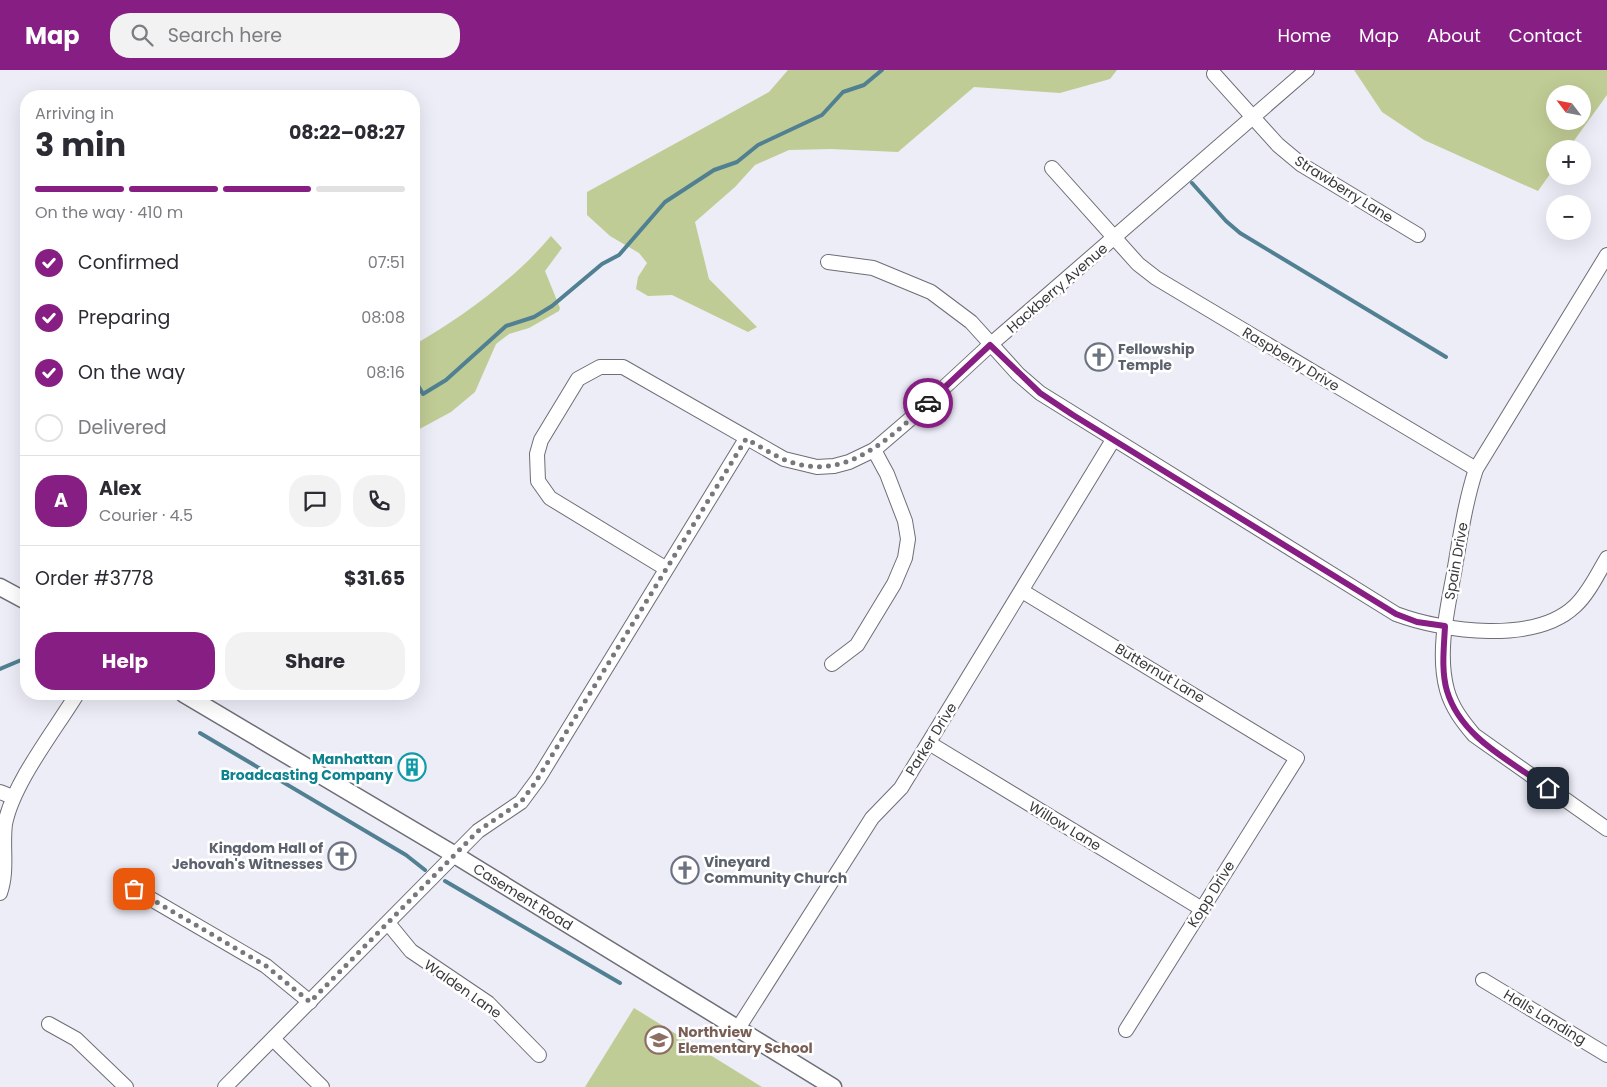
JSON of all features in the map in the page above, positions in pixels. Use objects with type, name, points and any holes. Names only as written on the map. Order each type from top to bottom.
[{"type":"street","name":"Hackberry Avenue","points":[[665,568],[550,498],[539,485],[536,454],[541,440],[578,379],[600,367],[623,367],[784,460],[817,467],[834,466],[874,450],[990,345],[1307,70]]},
{"type":"street","name":"Strawberry Lane","points":[[1214,74],[1278,145],[1302,165],[1418,234]]},
{"type":"street","name":"Raspberry Drive","points":[[1052,168],[1138,264],[1156,278],[1476,469]]},
{"type":"street","name":"Spain Drive","points":[[1607,255],[1476,469],[1466,500],[1445,626],[1444,674],[1447,692],[1461,720],[1474,735],[1607,829]]},
{"type":"street","points":[[828,262],[873,268],[931,292],[971,322],[990,345],[1040,393],[1396,614],[1417,622],[1516,631],[1539,626],[1558,618],[1575,606],[1607,558]]},
{"type":"street","points":[[225,1087],[478,831],[521,802],[535,783],[665,568],[746,439]]},
{"type":"street","name":"Parker Drive","points":[[737,1030],[872,818],[901,788],[1113,440]]},
{"type":"street","points":[[832,664],[857,645],[894,584],[905,558],[908,539],[905,521],[891,482],[874,450]]},
{"type":"street","points":[[0,587],[20,599]]},
{"type":"street","name":"Butternut Lane","points":[[1022,591],[1297,758]]},
{"type":"street","points":[[0,892],[5,867],[6,824],[13,797],[73,700]]},
{"type":"street","name":"Casement Road","points":[[194,700],[455,855],[737,1030],[834,1087]]},
{"type":"street","name":"Willow Lane","points":[[929,742],[1202,909]]},
{"type":"street","name":"Kopp Drive","points":[[1126,1030],[1297,758]]},
{"type":"street","points":[[0,792],[13,797]]},
{"type":"street","points":[[134,889],[266,966],[310,1002]]},
{"type":"street","name":"Walden Lane","points":[[388,922],[411,951],[488,1003],[539,1055]]},
{"type":"street","name":"Halls Landing","points":[[1483,980],[1607,1055]]},
{"type":"street","points":[[49,1024],[70,1034],[90,1050],[126,1087]]},
{"type":"street","points":[[273,1039],[322,1087]]},
{"type":"green space","points":[[788,70],[1117,70],[1110,79],[1060,93],[974,87],[898,152],[831,149],[789,150],[755,165],[735,187],[695,222],[709,279],[757,327],[748,332],[672,295],[648,296],[636,289],[638,277],[647,263],[639,253],[610,236],[587,215],[587,192],[769,92]]},
{"type":"green space","points":[[1354,70],[1607,70],[1607,95],[1591,117],[1591,85],[1546,85],[1546,130],[1582,130],[1574,140],[1546,140],[1546,180],[1538,191],[1424,140],[1382,112]]},
{"type":"green space","points":[[551,236],[562,248],[545,271],[560,308],[559,311],[529,328],[509,334],[496,344],[475,392],[451,412],[420,429],[420,341],[469,310],[537,252]]},
{"type":"green space","name":"Northview Elementary School","points":[[634,1008],[762,1087],[585,1087]]},
{"type":"waterway","points":[[420,389],[423,394],[446,380],[506,326],[534,317],[552,306],[602,264],[619,255],[665,202],[714,170],[737,162],[758,145],[822,115],[843,92],[864,85],[882,70]]},
{"type":"waterway","points":[[1192,183],[1226,221],[1240,233],[1446,357]]},
{"type":"waterway","points":[[0,669],[20,661]]},
{"type":"waterway","points":[[200,733],[406,855],[425,870]]},
{"type":"waterway","points":[[445,881],[620,983]]},
{"type":"way so far","points":[[134,889],[266,966],[310,1002],[478,831],[509,812],[521,802],[535,783],[665,568],[746,439],[784,460],[817,467],[834,466],[849,462],[874,450],[928,403]]},
{"type":"place","name":"Fellowship Temple","points":[[1099,357]]},
{"type":"place","name":"Manhattan Broadcasting Company","points":[[412,767]]},
{"type":"place","name":"Kingdom Hall of Jehovah's Witnesses","points":[[342,856]]},
{"type":"place","name":"Vineyard Community Church","points":[[685,870]]},
{"type":"place","name":"Northview Elementary School","points":[[659,1040]]},
{"type":"route","points":[[928,403],[990,345],[1018,374],[1040,393],[1113,440],[1396,614],[1417,622],[1445,626],[1444,674],[1447,692],[1461,720],[1474,735],[1548,788]]}]
